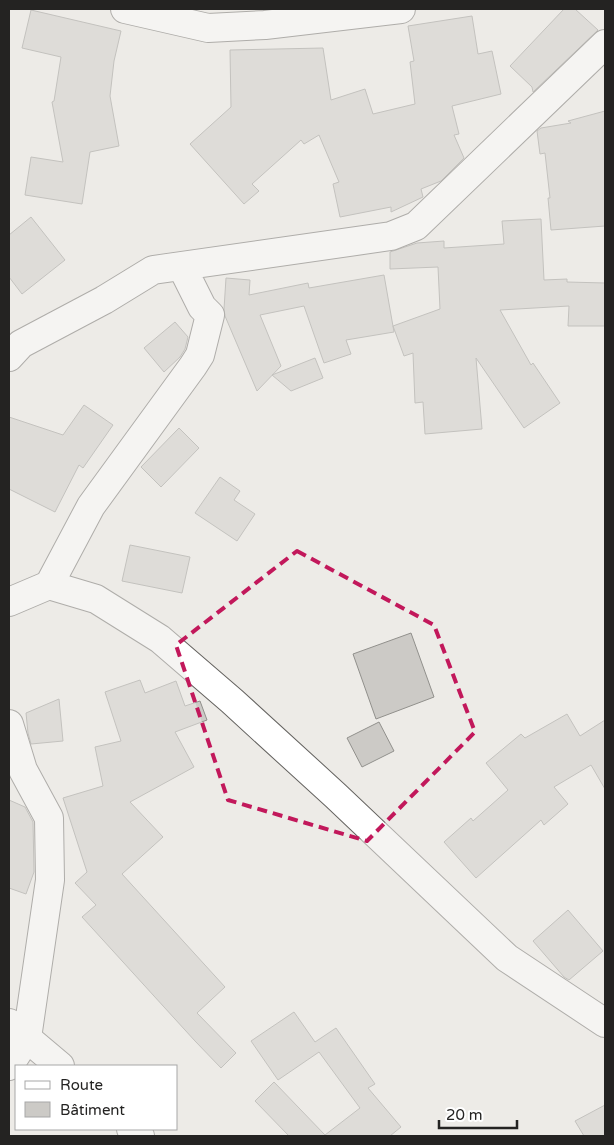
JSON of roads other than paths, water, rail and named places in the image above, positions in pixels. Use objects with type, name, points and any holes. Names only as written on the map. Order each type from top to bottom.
[{"type":"street","points":[[125,9],[208,28],[265,25],[400,9]]},
{"type":"street","points":[[9,357],[21,344],[104,300],[154,270],[391,236],[416,226],[605,44]]},
{"type":"street","points":[[9,602],[49,585],[90,506],[194,366],[200,355],[210,316],[202,306],[182,266]]},
{"type":"street","points":[[49,585],[96,599],[160,639],[329,789],[507,958],[605,1023]]},
{"type":"street","points":[[9,724],[23,770],[49,818],[50,880],[9,1066]]},
{"type":"street","points":[[18,1030],[59,1065]]}]
